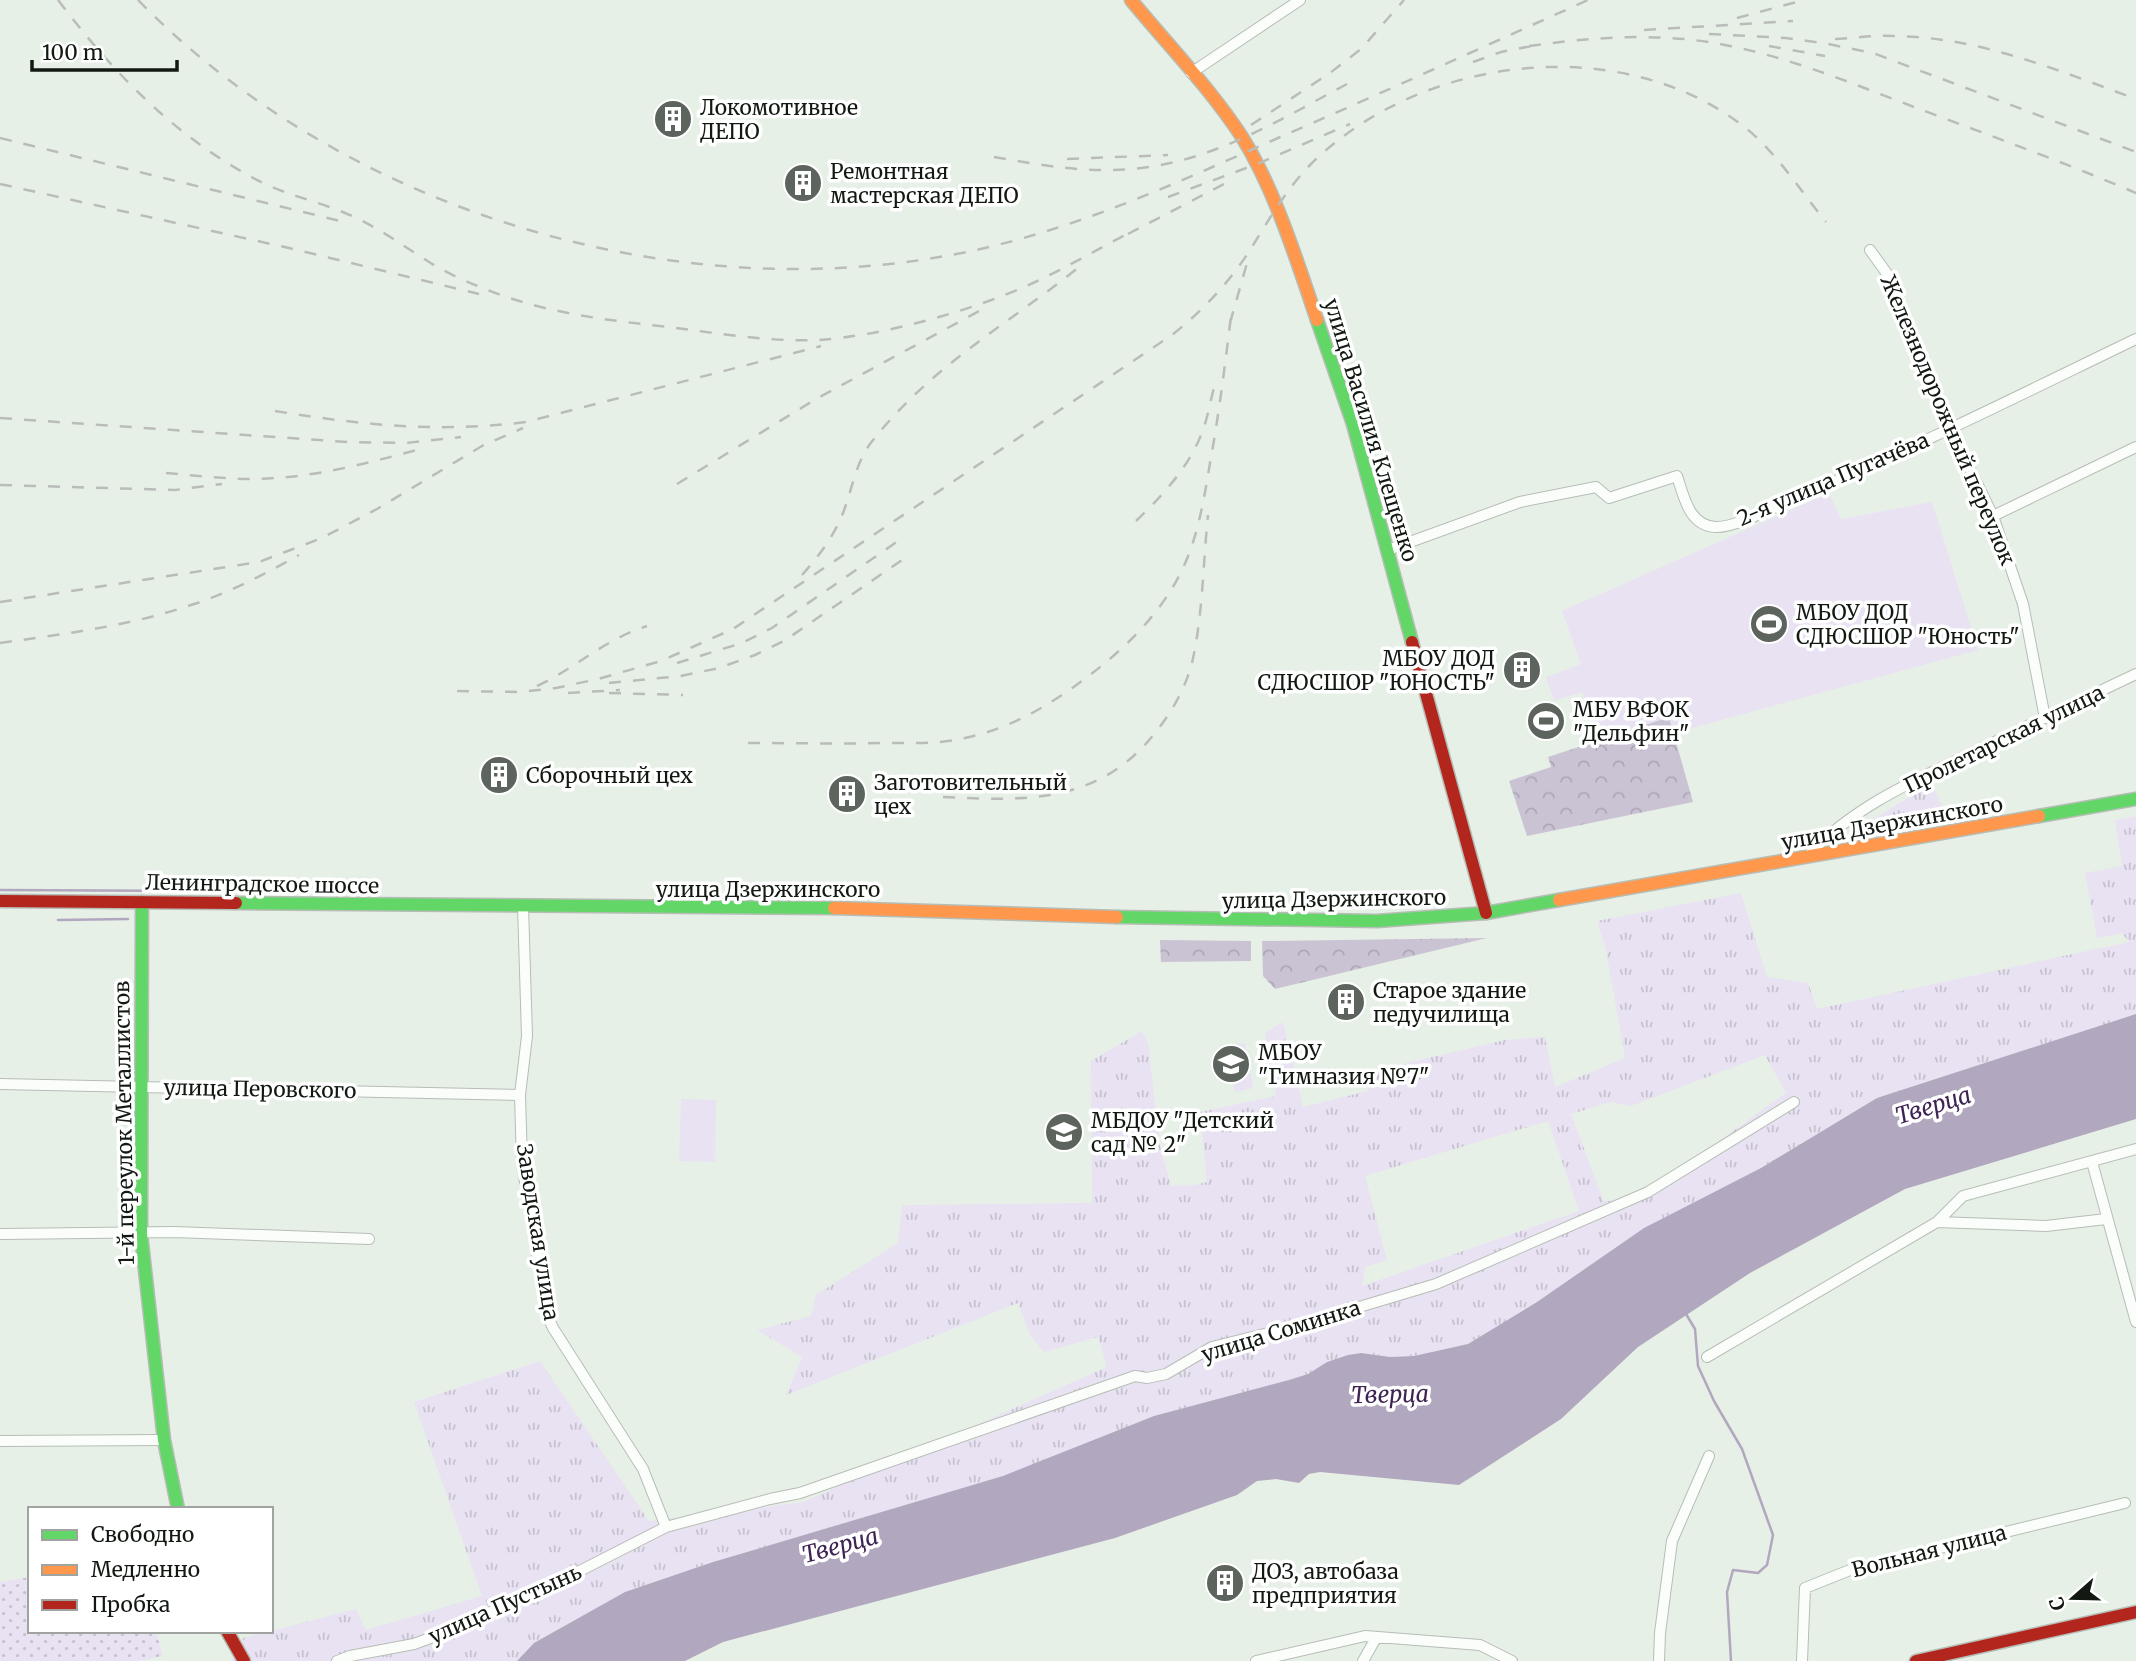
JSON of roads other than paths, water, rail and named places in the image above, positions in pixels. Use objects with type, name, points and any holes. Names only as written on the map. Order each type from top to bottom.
[{"type":"main road","name":"улица Василия Клещенко","points":[[1131,0],[1226,115],[1255,160],[1294,252],[1353,424],[1486,913]]},
{"type":"main road","name":"улица Дзержинского","points":[[523,906],[893,909],[1255,920],[1410,920],[1486,913],[2136,799]]},
{"type":"main road","name":"Ленинградское шоссе","points":[[0,901],[523,906]]},
{"type":"main road","name":"1-й переулок Металлистов","points":[[142,902],[141,1234],[164,1440],[178,1507]]},
{"type":"main road","points":[[1916,1661],[2136,1612]]},
{"type":"main road","points":[[229,1633],[244,1661]]},
{"type":"street","points":[[1192,73],[1300,0]]},
{"type":"street","name":"Железнодорожный переулок","points":[[1871,250],[1888,275],[1950,428],[1993,516],[2023,604],[2045,718]]},
{"type":"street","name":"2-я улица Пугачёва","points":[[1388,550],[1520,502],[1596,487],[1609,498],[1677,476],[1687,507],[1697,521],[1717,527],[1739,521],[1828,485],[2136,339]]},
{"type":"street","points":[[1993,516],[2136,447]]},
{"type":"street","name":"Пролетарская улица","points":[[1807,857],[1835,829],[1857,813],[1925,776],[2136,674]]},
{"type":"street","name":"Заводская улица","points":[[523,906],[527,1036],[520,1095],[522,1164],[547,1315],[643,1469],[666,1527]]},
{"type":"street","name":"улица Перовского","points":[[0,1084],[520,1095]]},
{"type":"street","name":"улица Соминка","points":[[666,1527],[800,1493],[1135,1377],[1147,1378],[1166,1374],[1212,1348],[1436,1284],[1648,1192],[1794,1102]]},
{"type":"street","points":[[1707,1357],[1937,1222],[1963,1196],[2136,1149]]},
{"type":"street","points":[[2092,1161],[2136,1322]]},
{"type":"street","points":[[1937,1222],[2046,1226],[2106,1219]]},
{"type":"street","points":[[0,1234],[174,1232],[369,1239]]},
{"type":"street","points":[[0,1441],[164,1440]]},
{"type":"street","points":[[1659,1661],[1672,1541],[1709,1457]]},
{"type":"street","name":"Вольная улица","points":[[1802,1661],[1805,1588],[1850,1570],[2125,1503]]},
{"type":"street","name":"улица Пустынь","points":[[337,1661],[414,1644],[442,1634],[558,1582],[666,1527]]},
{"type":"street","points":[[1256,1661],[1365,1636],[1480,1645],[1512,1661]]},
{"type":"street","points":[[1363,1661],[1376,1638]]},
{"type":"water","name":"Тверца","points":[[2136,1014],[2136,1119],[1905,1189],[1750,1273],[1638,1347],[1561,1419],[1459,1485],[1320,1472],[1309,1474],[1299,1483],[1276,1479],[1257,1481],[1237,1495],[1115,1538],[723,1642],[685,1661],[517,1661],[534,1643],[625,1592],[713,1562],[1003,1476],[1154,1416],[1289,1380],[1348,1355],[1361,1353],[1390,1357],[1414,1356],[1468,1344],[1537,1302],[1644,1228],[1761,1168],[1877,1098]]},
{"type":"waterway","points":[[0,890],[204,891]]},
{"type":"waterway","points":[[58,920],[128,919]]},
{"type":"waterway","points":[[1686,1314],[1695,1329],[1698,1366],[1714,1401],[1742,1449],[1773,1535],[1767,1565],[1758,1573],[1733,1570],[1727,1592],[1731,1661]]},
{"type":"railway","points":[[58,0],[102,54],[150,104],[203,147],[232,166],[274,188],[364,222],[462,279],[507,297],[552,310],[761,338],[843,338],[928,320],[984,303],[1046,277],[1135,230]]},
{"type":"railway","points":[[138,0],[220,73],[311,135],[409,186],[514,225],[622,252],[732,267],[843,268],[951,255],[994,246],[1077,221],[1198,173],[1588,0]]},
{"type":"railway","points":[[1251,125],[1330,73],[1361,49],[1404,0]]},
{"type":"railway","points":[[1737,18],[1804,0]]},
{"type":"railway","points":[[1644,30],[1793,21]]},
{"type":"railway","points":[[1709,34],[1786,38],[1873,53],[2136,152]]},
{"type":"railway","points":[[1835,39],[1887,36],[1957,42],[2017,57],[2136,99]]},
{"type":"railway","points":[[1529,46],[1602,38],[1652,37],[1701,41],[1750,51],[1849,82],[2136,193]]},
{"type":"railway","points":[[1473,62],[1501,52],[1537,45]]},
{"type":"railway","points":[[1769,46],[1825,56]]},
{"type":"railway","points":[[457,691],[519,692],[598,679],[661,661],[733,629],[1172,335],[1204,306],[1233,274],[1286,194],[1311,164],[1355,128],[1405,100],[1459,80],[1516,69],[1574,67],[1631,75],[1685,92],[1748,130],[1773,154],[1826,222]]},
{"type":"railway","points":[[994,157],[1091,170],[1130,169],[1175,162],[1227,145],[1347,84]]},
{"type":"railway","points":[[1168,197],[1257,164],[1350,124]]},
{"type":"railway","points":[[0,138],[340,221]]},
{"type":"railway","points":[[1067,159],[1168,155]]},
{"type":"railway","points":[[0,184],[289,248],[479,294]]},
{"type":"railway","points":[[1128,234],[1224,184]]},
{"type":"railway","points":[[802,575],[835,530],[865,452],[893,416],[918,391],[971,347],[1084,263]]},
{"type":"railway","points":[[1230,323],[1247,263]]},
{"type":"railway","points":[[677,484],[816,399],[981,310]]},
{"type":"railway","points":[[748,743],[923,743],[951,741],[976,735],[1021,719],[1048,704],[1121,649],[1149,620],[1173,588],[1192,544],[1203,504],[1231,316]]},
{"type":"railway","points":[[275,411],[400,426],[461,427],[526,422],[821,346]]},
{"type":"railway","points":[[1136,521],[1166,490],[1191,456],[1203,430],[1214,388]]},
{"type":"railway","points":[[0,418],[347,442],[406,443],[461,437]]},
{"type":"railway","points":[[0,602],[259,562],[322,538],[377,509],[482,446],[523,428]]},
{"type":"railway","points":[[166,473],[248,479],[294,476],[350,467],[424,448]]},
{"type":"railway","points":[[0,485],[175,490],[222,484]]},
{"type":"railway","points":[[943,797],[1032,797],[1085,786],[1110,774],[1133,756],[1155,733],[1182,691],[1192,663],[1208,515]]},
{"type":"railway","points":[[677,663],[742,643],[772,628],[901,539]]},
{"type":"railway","points":[[0,643],[97,628],[168,612],[233,589],[299,555]]},
{"type":"railway","points":[[609,683],[681,676],[719,668],[755,655],[784,641],[908,556]]},
{"type":"railway","points":[[537,686],[604,646],[647,626]]},
{"type":"railway","points":[[568,693],[620,690]]},
{"type":"railway","points":[[609,693],[683,695]]},
{"type":"place","name":"Локомотивное ДЕПО","points":[[673,119]]},
{"type":"place","name":"Ремонтная мастерская ДЕПО","points":[[803,183]]},
{"type":"place","name":"МБОУ ДОД СДЮСШОР \"Юность\"","points":[[1769,624]]},
{"type":"place","name":"МБОУ ДОД СДЮСШОР \"ЮНОСТЬ\"","points":[[1522,670]]},
{"type":"place","name":"МБУ ВФОК \"Дельфин\"","points":[[1546,721]]},
{"type":"place","name":"Сборочный цех","points":[[499,775]]},
{"type":"place","name":"Заготовительный цех","points":[[847,794]]},
{"type":"place","name":"Старое здание педучилища","points":[[1346,1002]]},
{"type":"place","name":"МБОУ \"Гимназия №7\"","points":[[1231,1064]]},
{"type":"place","name":"МБДОУ \"Детский сад № 2\"","points":[[1064,1132]]},
{"type":"place","name":"ДОЗ, автобаза предприятия","points":[[1225,1583]]}]
